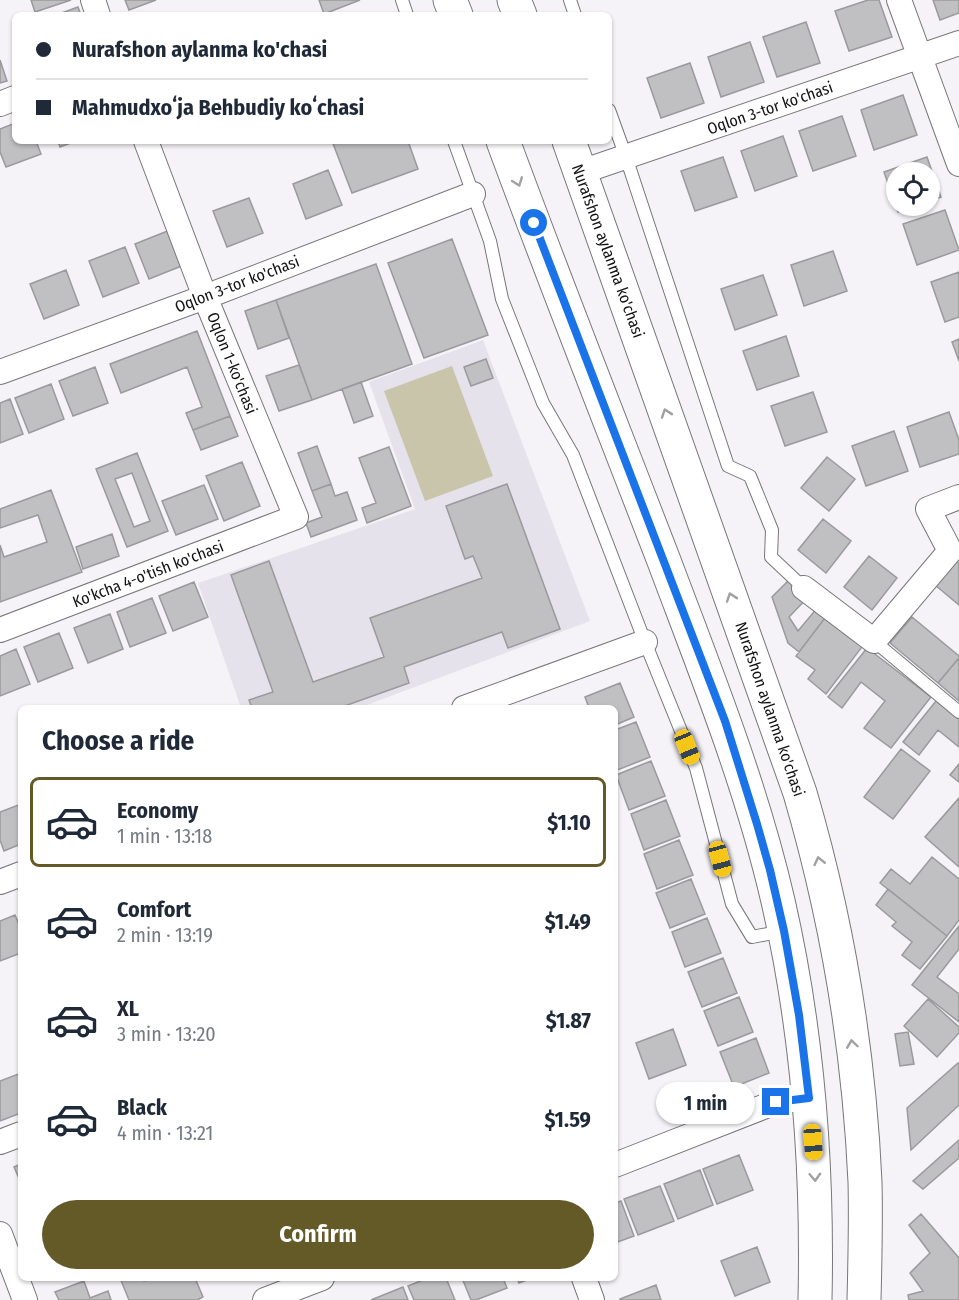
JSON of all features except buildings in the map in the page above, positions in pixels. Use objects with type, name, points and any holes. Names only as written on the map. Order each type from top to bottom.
[{"type":"main road","points":[[504,144],[725,721],[762,839],[784,931],[799,1015],[809,1098],[815,1186],[815,1300]]},
{"type":"main road","name":"Nurafshon aylanma ko'chasi","points":[[570,144],[800,793],[818,856],[846,994],[857,1080],[864,1164],[864,1300]]},
{"type":"main road","points":[[816,1242],[826,1257],[841,1264],[849,1263],[856,1258],[865,1244]]},
{"type":"street","points":[[899,0],[959,164]]},
{"type":"street","name":"Oqlon 3-tor ko'chasi","points":[[581,172],[959,43]]},
{"type":"street","name":"Oqlon 1-ko'chasi","points":[[147,144],[205,297],[296,517]]},
{"type":"street","name":"Oqlon 3-tor ko'chasi","points":[[0,372],[205,297],[473,194]]},
{"type":"street","points":[[804,588],[874,640],[954,554],[928,509],[959,497]]},
{"type":"street","name":"Ko'kcha 4-o'tish ko'chasi","points":[[0,630],[296,517]]},
{"type":"street","points":[[472,705],[645,642]]},
{"type":"street","points":[[0,882],[18,875]]},
{"type":"street","points":[[618,1164],[776,1102],[809,1098]]},
{"type":"street","points":[[0,1142],[18,1135]]},
{"type":"street","points":[[0,1234],[25,1300]]},
{"type":"street","points":[[265,1300],[314,1281]]},
{"type":"street","points":[[585,1281],[592,1300]]},
{"type":"lane","points":[[612,118],[728,466],[750,476],[771,530],[771,557],[804,588]]},
{"type":"lane","points":[[455,144],[490,241],[502,299],[543,403],[573,454],[696,768],[732,904],[752,937],[784,931]]},
{"type":"lane","points":[[874,640],[959,712]]},
{"type":"shaded area","points":[[483,340],[590,621],[367,705],[240,705],[198,583],[415,509],[369,382]]},
{"type":"shaded area","points":[[452,366],[493,476],[425,501],[384,391]]},
{"type":"route","points":[[534,223],[725,721],[766,854],[792,972],[809,1098],[776,1102]]}]
